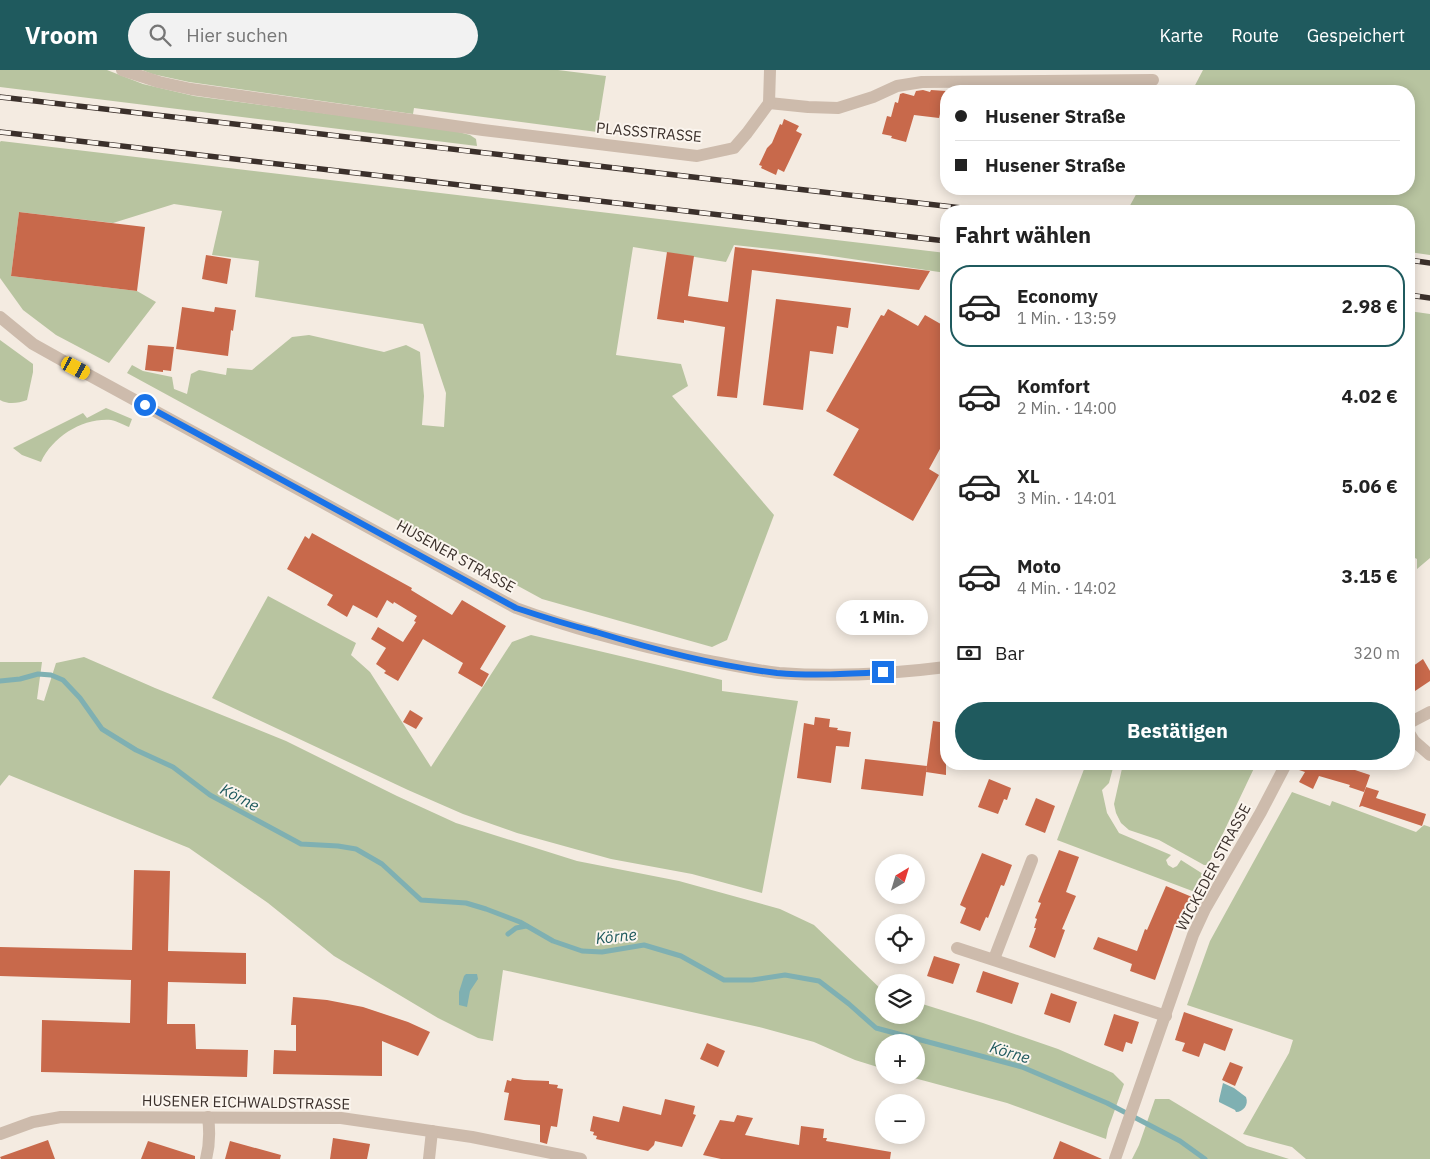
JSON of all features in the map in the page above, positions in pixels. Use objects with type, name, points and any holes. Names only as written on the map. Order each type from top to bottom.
[{"type":"street","name":"PLASSSTRASSE","points":[[122,70],[159,82],[191,89],[483,130],[697,156],[734,148],[769,103]]},
{"type":"street","points":[[770,70],[769,103],[838,108],[873,97],[897,86],[922,82],[1153,80]]},
{"type":"street","points":[[1023,80],[1033,70]]},
{"type":"street","name":"HUSENER STRASSE","points":[[0,317],[33,344],[516,608],[653,649],[778,673],[820,675],[940,668]]},
{"type":"street","points":[[1415,720],[1430,712]]},
{"type":"street","points":[[1415,742],[1430,755]]},
{"type":"street","name":"WICKEDER STRASSE","points":[[1115,1159],[1193,936],[1205,909],[1283,770]]},
{"type":"street","points":[[994,959],[1032,860]]},
{"type":"street","points":[[957,948],[1166,1016]]},
{"type":"street","points":[[206,1159],[210,1144],[208,1117]]},
{"type":"street","name":"HUSENER EICHWALDSTRASSE","points":[[0,1134],[33,1122],[61,1118],[341,1118],[432,1130],[581,1159]]},
{"type":"street","points":[[429,1159],[432,1130]]},
{"type":"green space","points":[[0,70],[107,70],[143,84],[194,96],[451,130],[470,135],[476,139],[477,146],[0,87]]},
{"type":"green space","points":[[142,70],[558,70],[606,76],[597,132],[414,108],[413,114],[189,82]]},
{"type":"green space","points":[[1203,70],[1430,70],[1430,255],[1415,253],[1415,205],[1130,205],[1136,195],[1415,195],[1415,85],[1195,85]]},
{"type":"green space","points":[[0,142],[940,252],[940,272],[818,254],[734,245],[726,262],[633,247],[616,355],[681,364],[688,386],[672,396],[774,515],[727,640],[712,647],[542,599],[127,373],[132,365],[143,371],[172,377],[174,389],[187,394],[191,374],[199,370],[226,375],[227,368],[252,370],[292,337],[309,335],[384,352],[406,345],[420,352],[424,396],[422,425],[444,427],[446,393],[423,324],[255,297],[259,261],[212,255],[222,211],[174,204],[113,223],[19,212],[11,276],[137,291],[156,302],[109,363],[56,335],[23,310],[0,278]]},
{"type":"green space","points":[[1415,312],[1430,314],[1430,558],[1417,569],[1417,559],[1415,558]]},
{"type":"green space","points":[[0,340],[33,364],[27,400],[7,403],[0,400]]},
{"type":"green space","points":[[106,408],[132,419],[129,427],[111,420],[90,422],[70,430],[61,437],[53,444],[41,462],[22,455],[13,448],[83,413],[87,418]]},
{"type":"green space","points":[[268,596],[356,643],[351,655],[370,672],[431,767],[512,642],[531,635],[722,680],[722,691],[798,701],[762,893],[692,874],[611,859],[517,833],[463,814],[212,698]]},
{"type":"green space","points":[[84,657],[286,741],[456,823],[577,861],[679,881],[780,909],[814,925],[875,983],[875,1024],[925,1024],[925,1005],[1058,1049],[1113,1073],[1124,1084],[1106,1139],[1007,1103],[925,1081],[925,1034],[875,1034],[875,1066],[855,1060],[814,1042],[759,1027],[503,970],[493,1041],[478,1038],[438,1018],[334,956],[268,903],[189,848],[9,775],[0,786],[0,662],[42,662],[37,699],[44,701],[56,663]]},
{"type":"green space","points":[[1084,770],[1112,770],[1109,783],[1102,790],[1107,813],[1119,833],[1171,855],[1166,860],[1168,865],[1173,868],[1181,860],[1203,874],[1195,892],[1057,840]]},
{"type":"green space","points":[[1122,770],[1253,770],[1208,865],[1204,865],[1159,840],[1129,830],[1121,823],[1114,804]]},
{"type":"green space","points":[[1292,792],[1330,806],[1332,801],[1416,832],[1424,825],[1430,827],[1430,1159],[1306,1159],[1292,1147],[1243,1134],[1289,1053],[1293,1040],[1187,1005],[1210,941]]},
{"type":"green space","points":[[1155,1099],[1169,1099],[1247,1146],[1289,1159],[1132,1159],[1139,1145]]},
{"type":"water","points":[[466,974],[477,974],[478,979],[470,991],[467,1007],[459,1005],[459,992]]},
{"type":"water","points":[[1223,1083],[1246,1097],[1247,1103],[1239,1112],[1219,1102]]},
{"type":"building","points":[[916,91],[940,91],[939,118],[914,115],[906,142],[882,134],[887,116],[891,117],[895,102],[898,103],[900,94],[914,96]]},
{"type":"building","points":[[784,119],[799,126],[796,131],[802,134],[784,172],[778,169],[776,175],[761,168],[762,166],[759,165]]},
{"type":"building","points":[[19,212],[145,227],[137,291],[11,276]]},
{"type":"building","points":[[735,247],[930,271],[919,290],[752,270],[737,398],[717,396],[725,327],[684,320],[684,323],[657,319],[667,252],[694,256],[688,296],[728,302]]},
{"type":"building","points":[[206,255],[231,259],[227,284],[202,279]]},
{"type":"building","points":[[776,299],[851,308],[848,328],[837,326],[833,354],[810,351],[803,410],[763,405]]},
{"type":"building","points":[[182,307],[214,312],[215,307],[236,310],[228,356],[176,349]]},
{"type":"building","points":[[888,309],[918,326],[925,315],[940,324],[940,449],[929,469],[939,475],[913,521],[833,475],[859,429],[826,411],[881,315],[884,316]]},
{"type":"building","points":[[148,345],[174,347],[171,371],[145,370]]},
{"type":"building","points":[[312,533],[412,588],[411,590],[452,615],[462,600],[506,626],[480,669],[489,674],[482,687],[458,673],[463,663],[423,639],[398,681],[384,673],[386,671],[376,664],[386,648],[371,639],[378,627],[403,642],[416,622],[414,621],[417,616],[394,602],[393,604],[387,600],[377,618],[353,605],[347,617],[327,605],[333,595],[287,569],[305,536],[309,539]]},
{"type":"building","points":[[1423,659],[1430,671],[1430,681],[1415,691],[1415,665]]},
{"type":"building","points":[[410,710],[423,718],[416,729],[403,722]]},
{"type":"building","points":[[815,717],[830,719],[829,727],[851,732],[849,747],[836,746],[831,783],[797,778],[804,723],[814,725]]},
{"type":"building","points":[[933,721],[940,722],[940,770],[946,770],[946,775],[926,772]]},
{"type":"building","points":[[865,759],[927,766],[923,796],[861,789]]},
{"type":"building","points":[[1299,770],[1355,770],[1370,775],[1364,792],[1349,787],[1350,785],[1319,776],[1313,789],[1299,782],[1305,772]]},
{"type":"building","points":[[989,779],[1011,788],[1007,800],[1004,799],[998,814],[978,807]]},
{"type":"building","points":[[1366,787],[1379,791],[1376,798],[1426,814],[1422,826],[1362,806],[1359,807]]},
{"type":"building","points":[[1036,798],[1055,806],[1045,833],[1025,825]]},
{"type":"building","points":[[1059,850],[1079,857],[1066,892],[1076,896],[1062,929],[1065,930],[1055,958],[1029,947],[1036,928],[1034,928],[1037,919],[1035,918],[1041,903],[1038,902]]},
{"type":"building","points":[[982,853],[1012,865],[1004,886],[1001,885],[988,918],[986,917],[980,931],[960,923],[966,908],[960,905]]},
{"type":"building","points":[[134,870],[170,871],[168,951],[246,953],[246,984],[168,982],[167,1024],[195,1024],[196,1049],[248,1050],[247,1077],[41,1072],[42,1020],[130,1023],[131,980],[0,976],[0,947],[132,950]]},
{"type":"building","points":[[1166,886],[1192,897],[1179,926],[1175,924],[1155,980],[1130,971],[1132,964],[1093,949],[1098,937],[1137,951],[1145,929],[1147,930]]},
{"type":"building","points":[[934,956],[960,964],[953,984],[927,976]]},
{"type":"building","points":[[983,971],[1019,983],[1012,1004],[976,992]]},
{"type":"building","points":[[1051,993],[1077,1002],[1070,1023],[1044,1014]]},
{"type":"building","points":[[293,997],[327,1000],[363,1007],[408,1022],[430,1032],[418,1056],[382,1041],[382,1076],[273,1074],[274,1050],[296,1051],[296,1025],[291,1025]]},
{"type":"building","points":[[1184,1012],[1233,1029],[1225,1051],[1204,1043],[1199,1057],[1182,1051],[1185,1043],[1175,1040]]},
{"type":"building","points":[[1114,1014],[1139,1022],[1132,1044],[1126,1042],[1123,1052],[1104,1045]]},
{"type":"building","points":[[707,1043],[725,1051],[718,1067],[700,1059]]},
{"type":"building","points":[[1230,1062],[1243,1067],[1235,1086],[1222,1080]]},
{"type":"building","points":[[512,1078],[549,1081],[549,1084],[558,1085],[557,1088],[563,1089],[557,1127],[551,1126],[547,1144],[540,1142],[540,1125],[504,1120],[509,1093],[504,1092],[507,1080],[511,1081]]},
{"type":"building","points":[[665,1099],[695,1106],[693,1114],[696,1115],[682,1147],[655,1141],[648,1151],[596,1139],[597,1136],[593,1135],[594,1132],[590,1131],[593,1116],[619,1122],[623,1106],[661,1115]]},
{"type":"building","points":[[737,1115],[753,1118],[745,1135],[799,1145],[801,1126],[824,1129],[823,1138],[827,1138],[826,1141],[891,1152],[890,1159],[721,1159],[703,1155],[720,1120],[734,1122]]},
{"type":"building","points":[[333,1138],[370,1144],[367,1159],[330,1159]]},
{"type":"building","points":[[48,1140],[55,1159],[1,1159],[0,1157]]},
{"type":"building","points":[[148,1141],[195,1156],[195,1159],[141,1159]]},
{"type":"building","points":[[230,1141],[281,1155],[280,1159],[225,1159]]},
{"type":"building","points":[[1060,1141],[1102,1159],[1053,1159]]},
{"type":"waterway","name":"Körne","points":[[0,681],[20,679],[38,674],[51,675],[63,680],[80,698],[102,729],[136,750],[173,767],[210,795],[301,844],[356,849],[382,864],[421,900],[466,903],[486,909],[520,922],[553,941],[582,951],[602,952],[644,945],[681,956],[724,980],[752,980],[785,975],[819,981],[876,1028],[1022,1067],[1107,1103],[1180,1141],[1205,1159]]},
{"type":"waterway","points":[[508,934],[516,928],[526,926]]},
{"type":"railway","points":[[0,97],[940,205]]},
{"type":"railway","points":[[0,132],[940,240]]},
{"type":"railway","points":[[1415,261],[1430,263]]},
{"type":"railway","points":[[1415,296],[1430,298]]},
{"type":"route","points":[[145,405],[516,608],[547,619],[653,649],[724,664],[778,673],[820,675],[883,672]]}]
